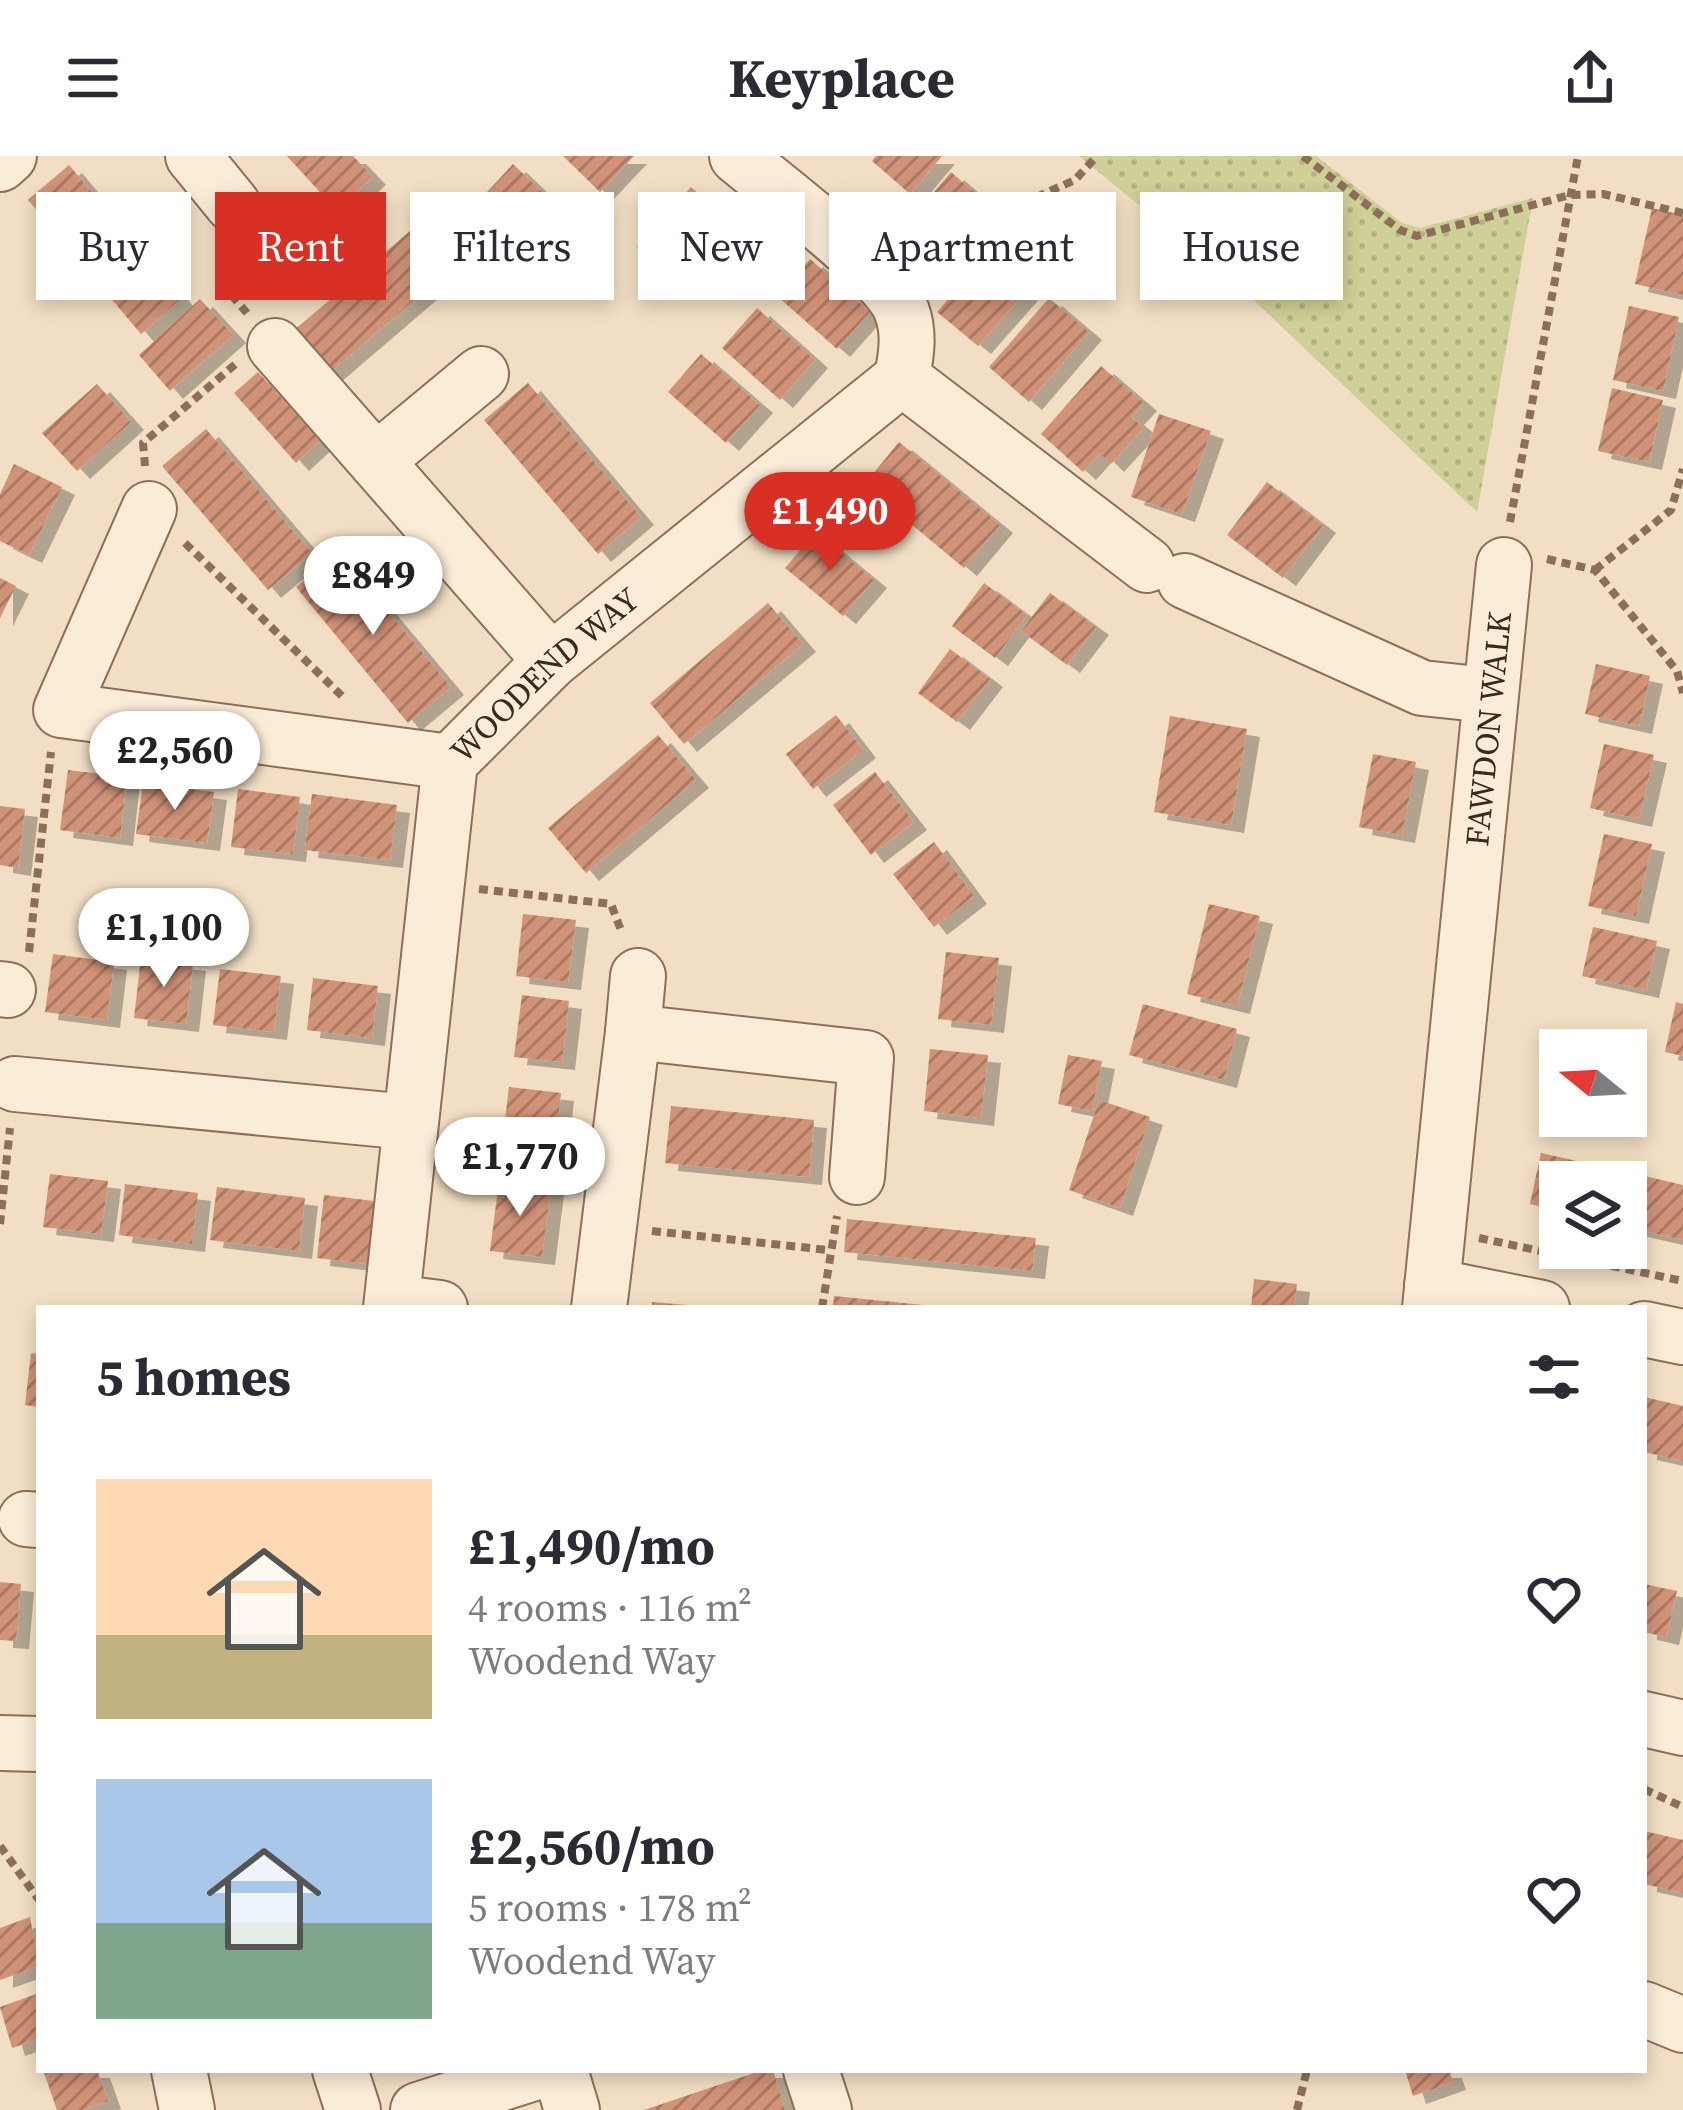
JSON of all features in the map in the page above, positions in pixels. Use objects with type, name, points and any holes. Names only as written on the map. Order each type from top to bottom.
[{"type":"street","points":[[0,164],[9,156]]},
{"type":"street","points":[[193,156],[222,192]]},
{"type":"street","points":[[737,156],[881,281],[902,309],[908,344],[902,379],[1166,573],[1422,688],[1488,694]]},
{"type":"street","points":[[271,342],[551,661]]},
{"type":"street","points":[[376,461],[481,374]]},
{"type":"street","name":"WOODEND WAY","points":[[408,1305],[409,1122],[450,762],[551,661],[902,379]]},
{"type":"street","points":[[149,509],[62,710],[450,762]]},
{"type":"street","name":"FAWDON WALK","points":[[1431,1297],[1505,557]]},
{"type":"street","points":[[599,1305],[638,976]]},
{"type":"street","points":[[633,1032],[866,1058],[857,1177]]},
{"type":"street","points":[[15,1084],[409,1122]]},
{"type":"street","points":[[1431,1297],[1512,1305]]},
{"type":"street","points":[[1647,1330],[1683,1337]]},
{"type":"street","points":[[1647,1720],[1683,1728]]},
{"type":"street","points":[[0,1743],[36,1744]]},
{"type":"street","points":[[1647,2010],[1683,2025]]},
{"type":"street","points":[[179,2073],[187,2110]]},
{"type":"street","points":[[341,2073],[353,2110]]},
{"type":"street","points":[[418,2110],[535,2073]]},
{"type":"street","points":[[561,2073],[572,2110]]},
{"type":"street","points":[[812,2073],[824,2110]]},
{"type":"path","points":[[902,309],[930,294],[1007,210],[1075,180],[1097,156]]},
{"type":"path","points":[[1303,156],[1400,230],[1417,236],[1570,195],[1604,194],[1683,213]]},
{"type":"path","points":[[1579,156],[1505,557],[1595,570],[1677,671],[1683,693]]},
{"type":"path","points":[[236,300],[271,342],[143,443],[149,509],[352,706]]},
{"type":"path","points":[[1595,570],[1671,511],[1683,469]]},
{"type":"path","points":[[436,884],[611,904],[638,976]]},
{"type":"path","points":[[821,1305],[838,1194],[857,1177]]},
{"type":"path","points":[[608,1226],[827,1250]]},
{"type":"path","points":[[1438,1229],[1683,1281]]},
{"type":"path","points":[[1647,1791],[1683,1808]]},
{"type":"path","points":[[0,1846],[36,1896]]},
{"type":"path","points":[[1297,2110],[1306,2073]]},
{"type":"green space","points":[[1079,156],[1316,156],[1402,223],[1420,228],[1533,198],[1477,512],[1253,300],[1343,300],[1343,192],[1140,192],[1140,206]]},
{"type":"building","points":[[287,156],[353,156],[373,177],[356,192],[320,192]]},
{"type":"building","points":[[563,156],[634,156],[600,192]]},
{"type":"building","points":[[876,156],[942,156],[912,192],[872,161]]},
{"type":"building","points":[[513,164],[542,192],[487,192]]},
{"type":"building","points":[[69,165],[92,192],[37,192]]},
{"type":"building","points":[[951,172],[974,192],[934,192]]},
{"type":"building","points":[[1652,208],[1683,215],[1683,295],[1635,284]]},
{"type":"building","points":[[410,231],[410,300],[414,300],[327,375],[291,333],[330,300],[386,300],[386,252]]},
{"type":"building","points":[[810,259],[829,276],[829,300],[856,300],[870,312],[837,349],[782,300],[805,300],[805,265]]},
{"type":"building","points":[[200,299],[233,335],[170,391],[139,355]]},
{"type":"building","points":[[112,300],[180,300],[141,334]]},
{"type":"building","points":[[948,300],[1018,300],[978,346],[937,312]]},
{"type":"building","points":[[1047,300],[1089,332],[1029,402],[989,367]]},
{"type":"building","points":[[1629,306],[1679,317],[1663,391],[1613,380]]},
{"type":"building","points":[[757,308],[815,360],[780,400],[722,348]]},
{"type":"building","points":[[701,354],[760,405],[726,443],[668,392]]},
{"type":"building","points":[[1101,366],[1144,403],[1131,417],[1144,428],[1111,464],[1100,453],[1083,472],[1041,434]]},
{"type":"building","points":[[258,372],[320,441],[296,463],[234,393]]},
{"type":"building","points":[[528,383],[641,517],[598,554],[484,420]]},
{"type":"building","points":[[97,384],[131,422],[77,471],[42,433]]},
{"type":"building","points":[[1612,388],[1663,400],[1649,462],[1598,451]]},
{"type":"building","points":[[1159,414],[1211,431],[1182,514],[1131,497]]},
{"type":"building","points":[[206,429],[312,553],[268,590],[162,466]]},
{"type":"building","points":[[899,442],[1000,525],[964,568],[864,485]]},
{"type":"building","points":[[14,464],[62,487],[29,555],[0,541],[0,494]]},
{"type":"building","points":[[1267,482],[1323,525],[1283,578],[1227,535]]},
{"type":"building","points":[[816,532],[874,580],[843,616],[785,568]]},
{"type":"building","points":[[338,552],[451,687],[408,723],[296,587]]},
{"type":"building","points":[[0,578],[16,586],[0,618]]},
{"type":"building","points":[[984,583],[1027,615],[995,658],[952,626]]},
{"type":"building","points":[[1050,593],[1096,627],[1067,665],[1021,631]]},
{"type":"building","points":[[768,603],[803,644],[684,744],[650,703]]},
{"type":"building","points":[[950,649],[990,679],[957,722],[918,693]]},
{"type":"building","points":[[1596,664],[1650,676],[1639,726],[1585,714]]},
{"type":"building","points":[[836,715],[863,750],[813,789],[786,754]]},
{"type":"building","points":[[1170,716],[1247,729],[1231,825],[1154,812]]},
{"type":"building","points":[[658,735],[696,780],[586,873],[548,828]]},
{"type":"building","points":[[1604,744],[1654,755],[1639,819],[1590,808]]},
{"type":"building","points":[[1373,754],[1416,762],[1402,835],[1359,827]]},
{"type":"building","points":[[68,770],[127,777],[120,838],[60,830]]},
{"type":"building","points":[[875,772],[914,822],[871,855],[833,805]]},
{"type":"building","points":[[143,783],[214,792],[207,843],[136,834]]},
{"type":"building","points":[[238,789],[300,797],[293,854],[231,847]]},
{"type":"building","points":[[312,794],[397,805],[390,860],[305,850]]},
{"type":"building","points":[[0,806],[25,809],[18,868],[0,865]]},
{"type":"building","points":[[1604,834],[1652,844],[1636,916],[1588,906]]},
{"type":"building","points":[[934,842],[974,896],[934,927],[893,874]]},
{"type":"building","points":[[1209,904],[1260,916],[1237,1006],[1187,994]]},
{"type":"building","points":[[523,914],[576,920],[568,982],[516,976]]},
{"type":"building","points":[[1593,927],[1657,941],[1646,990],[1582,976]]},
{"type":"building","points":[[946,952],[999,958],[991,1025],[938,1019]]},
{"type":"building","points":[[53,954],[114,962],[107,1020],[45,1012]]},
{"type":"building","points":[[141,957],[193,963],[186,1024],[134,1018]]},
{"type":"building","points":[[220,969],[281,976],[274,1032],[213,1025]]},
{"type":"building","points":[[313,978],[378,986],[372,1038],[307,1030]]},
{"type":"building","points":[[522,995],[569,1001],[562,1062],[514,1057]]},
{"type":"building","points":[[1676,1002],[1683,1004],[1683,1056],[1665,1052]]},
{"type":"building","points":[[1143,1004],[1237,1029],[1224,1080],[1129,1055]]},
{"type":"building","points":[[930,1049],[988,1055],[981,1118],[924,1111]]},
{"type":"building","points":[[1068,1055],[1102,1061],[1092,1111],[1058,1104]]},
{"type":"building","points":[[509,1087],[561,1093],[554,1159],[501,1152]]},
{"type":"building","points":[[1099,1100],[1150,1117],[1120,1208],[1069,1190]]},
{"type":"building","points":[[671,1106],[814,1120],[809,1177],[665,1163]]},
{"type":"building","points":[[1541,1153],[1577,1161],[1539,1161]]},
{"type":"building","points":[[1539,1162],[1539,1206],[1530,1204]]},
{"type":"building","points":[[50,1174],[108,1181],[101,1234],[43,1227]]},
{"type":"building","points":[[1647,1177],[1683,1185],[1683,1240],[1647,1232]]},
{"type":"building","points":[[499,1181],[551,1187],[542,1257],[490,1251]]},
{"type":"building","points":[[125,1184],[198,1193],[192,1244],[119,1235]]},
{"type":"building","points":[[217,1187],[305,1198],[299,1251],[210,1240]]},
{"type":"building","points":[[324,1195],[374,1201],[367,1264],[317,1258]]},
{"type":"building","points":[[847,1219],[1036,1238],[1032,1271],[844,1252]]},
{"type":"building","points":[[1254,1279],[1297,1284],[1294,1305],[1251,1305]]},
{"type":"building","points":[[834,1296],[923,1305],[833,1305]]},
{"type":"building","points":[[31,1353],[36,1354],[36,1407],[25,1405]]},
{"type":"building","points":[[1647,1398],[1683,1406],[1683,1461],[1647,1453]]},
{"type":"building","points":[[0,1582],[21,1584],[16,1641],[0,1640]]},
{"type":"building","points":[[1647,1585],[1677,1591],[1666,1637],[1647,1633]]},
{"type":"building","points":[[1647,1832],[1683,1840],[1683,1893],[1647,1885]]},
{"type":"building","points":[[30,1917],[36,1967],[0,1980],[0,1928]]},
{"type":"building","points":[[36,1994],[36,2040],[12,2048],[0,2007]]},
{"type":"building","points":[[44,2073],[98,2073],[108,2101],[82,2110],[57,2110]]},
{"type":"building","points":[[754,2073],[774,2073],[785,2110],[644,2110]]},
{"type":"building","points":[[1406,2073],[1450,2073],[1453,2082],[1413,2096]]}]
